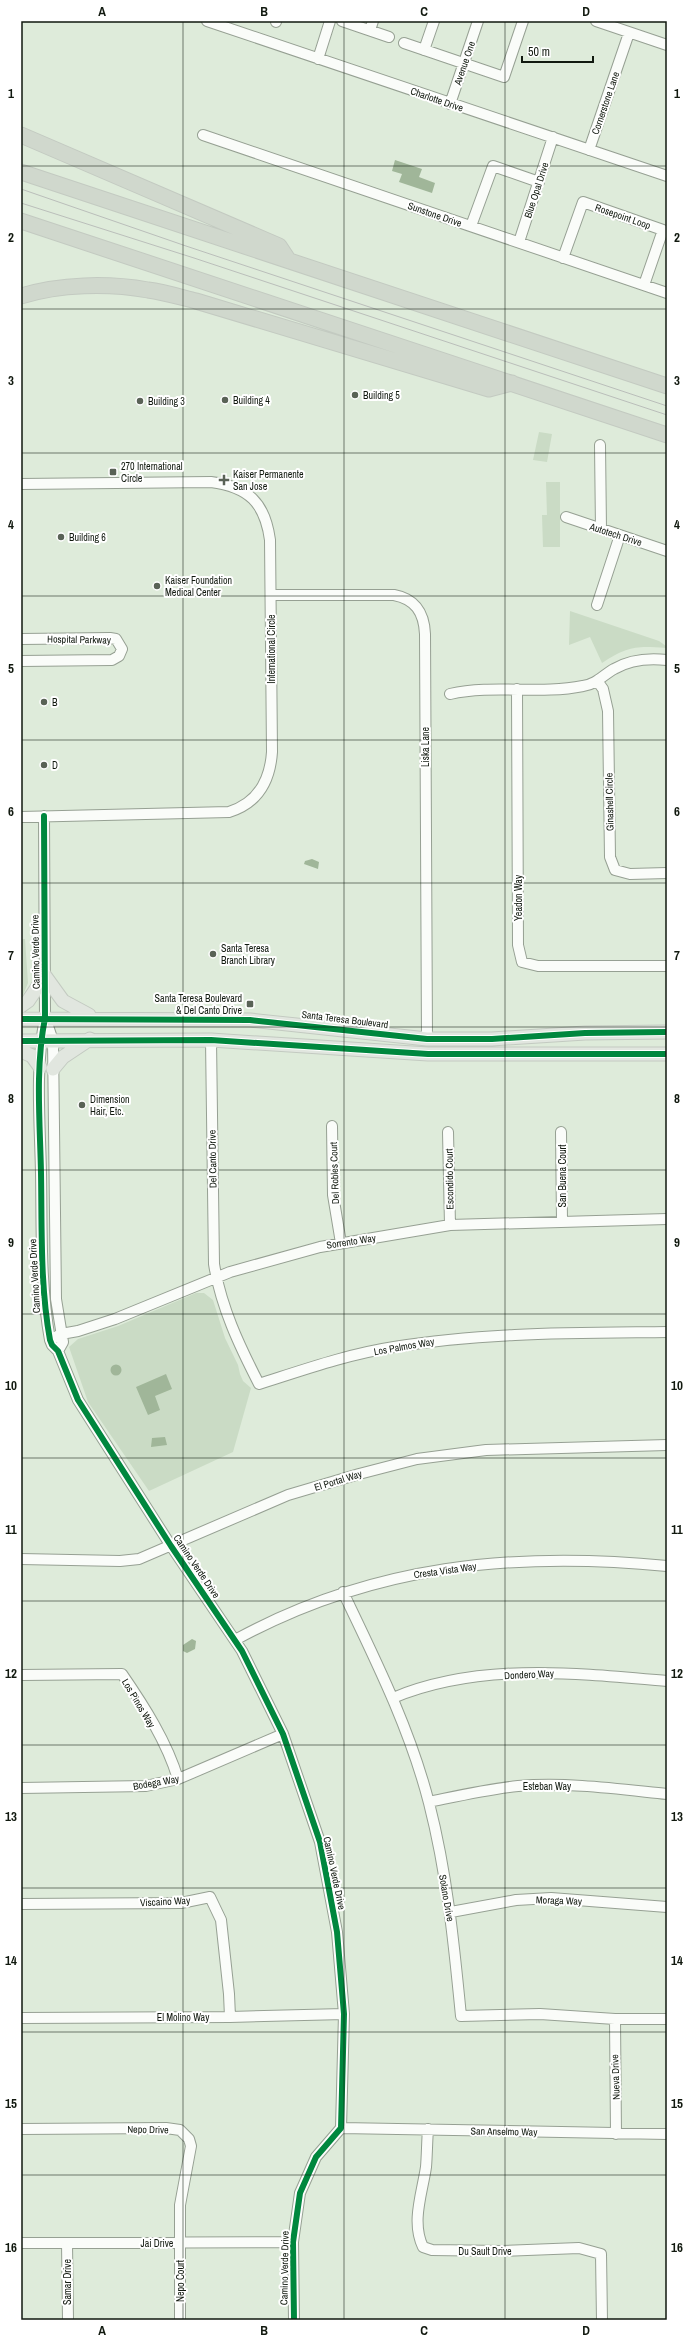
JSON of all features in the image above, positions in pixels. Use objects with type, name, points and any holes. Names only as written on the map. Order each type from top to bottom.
[{"type":"highway","points":[[21,135],[278,246],[289,261]]},
{"type":"highway","points":[[21,172],[667,386]]},
{"type":"highway","points":[[21,220],[667,435]]},
{"type":"highway","points":[[21,296],[65,288],[94,287],[149,290],[196,301],[489,389],[512,383]]},
{"type":"main road","points":[[21,1006],[28,1001],[45,976],[63,1001],[95,1018]]},
{"type":"main road","name":"Santa Teresa Boulevard","points":[[21,1019],[95,1018],[277,1022],[428,1039],[492,1039],[585,1033],[667,1032]]},
{"type":"main road","points":[[53,1069],[63,1057],[90,1039]]},
{"type":"main road","points":[[21,1041],[90,1039],[211,1040],[428,1054],[667,1054]]},
{"type":"main road","points":[[21,1051],[32,1056],[40,1067]]},
{"type":"street","name":"Charlotte Drive","points":[[207,21],[667,176]]},
{"type":"street","points":[[318,59],[330,21]]},
{"type":"street","points":[[342,21],[372,26],[389,37]]},
{"type":"street","points":[[424,50],[434,21]]},
{"type":"street","name":"Avenue One","points":[[450,104],[478,21]]},
{"type":"street","points":[[404,43],[504,76],[523,21]]},
{"type":"street","points":[[596,21],[667,45]]},
{"type":"street","name":"Cornerstone Lane","points":[[589,150],[630,33]]},
{"type":"street","name":"Sunstone Drive","points":[[203,135],[667,292]]},
{"type":"street","name":"Blue Opal Drive","points":[[519,242],[553,137]]},
{"type":"street","points":[[471,226],[492,166],[539,182]]},
{"type":"street","name":"Rosepoint Loop","points":[[563,258],[583,202],[663,230],[644,285]]},
{"type":"street","points":[[600,445],[601,529]]},
{"type":"street","name":"International Circle","points":[[21,484],[196,481],[226,484],[237,487],[256,502],[265,516],[270,540],[272,752],[267,780],[258,796],[237,809],[214,814],[21,817]]},
{"type":"street","name":"Autotech Drive","points":[[566,517],[667,551]]},
{"type":"street","points":[[597,605],[620,535]]},
{"type":"street","name":"Liska Lane","points":[[271,595],[394,595],[408,598],[420,610],[425,634],[428,1039]]},
{"type":"street","name":"Hospital Parkway","points":[[21,639],[110,638],[116,639],[122,649],[119,656],[112,660],[21,661]]},
{"type":"street","points":[[450,694],[471,689],[563,688],[584,686],[598,682],[614,668],[641,659],[667,660]]},
{"type":"street","name":"Ginashell Circle","points":[[598,682],[603,689],[608,711],[610,857],[614,870],[630,874],[667,873]]},
{"type":"street","name":"Yeadon Way","points":[[517,689],[518,945],[522,962],[538,966],[667,966]]},
{"type":"street","name":"Camino Verde Drive","points":[[44,816],[45,1018],[47,1041],[53,1069],[56,1299],[63,1342],[58,1351]]},
{"type":"street","name":"Del Canto Drive","points":[[211,1040],[214,1264],[216,1278]]},
{"type":"street","name":"Camino Verde Drive","points":[[47,1041],[40,1067],[44,1300],[50,1340],[52,1345],[58,1351],[78,1400],[171,1546],[235,1640],[283,1734],[320,1842],[337,1932],[344,2014],[340,2128],[316,2157],[300,2193],[293,2242],[294,2320]]},
{"type":"street","name":"Del Robles Court","points":[[332,1126],[333,1195],[341,1243]]},
{"type":"street","name":"Escondido Court","points":[[448,1132],[450,1225]]},
{"type":"street","name":"San Buena Court","points":[[561,1132],[562,1220]]},
{"type":"street","name":"Sorrento Way","points":[[50,1340],[61,1334],[78,1331],[116,1319],[216,1278],[320,1246],[450,1225],[562,1220],[667,1219]]},
{"type":"street","name":"Los Palmos Way","points":[[216,1278],[218,1290],[236,1339],[259,1384],[343,1358],[393,1347],[447,1339],[515,1334],[667,1332]]},
{"type":"street","name":"El Portal Way","points":[[21,1559],[120,1561],[139,1559],[288,1495],[417,1459],[486,1450],[667,1444]]},
{"type":"street","name":"Cresta Vista Way","points":[[235,1640],[295,1611],[343,1592],[396,1578],[449,1568],[520,1561],[607,1560],[667,1566]]},
{"type":"street","name":"Solano Drive","points":[[343,1592],[393,1698],[429,1802],[451,1912],[460,2016],[540,2014],[614,2019],[667,2019]]},
{"type":"street","name":"Dondero Way","points":[[393,1698],[406,1693],[456,1681],[516,1673],[589,1674],[667,1681]]},
{"type":"street","name":"Los Pinos Way","points":[[21,1675],[122,1674],[139,1698],[174,1764],[178,1779]]},
{"type":"street","name":"Bodega Way","points":[[21,1788],[146,1786],[178,1779],[283,1734]]},
{"type":"street","name":"Esteban Way","points":[[429,1802],[482,1790],[549,1785],[667,1794]]},
{"type":"street","name":"Viscaino Way","points":[[21,1904],[181,1902],[210,1897],[221,1920],[230,2017]]},
{"type":"street","name":"Moraga Way","points":[[451,1912],[516,1900],[551,1898],[667,1907]]},
{"type":"street","name":"El Molino Way","points":[[21,2018],[230,2017],[344,2014]]},
{"type":"street","name":"Nueva Drive","points":[[614,2019],[616,2134]]},
{"type":"street","name":"San Anselmo Way","points":[[340,2128],[667,2134]]},
{"type":"street","name":"Nepo Drive","points":[[21,2129],[180,2130],[189,2139],[191,2146],[180,2205],[180,2243]]},
{"type":"street","name":"Du Sault Drive","points":[[428,2129],[426,2165],[417,2221],[419,2238],[423,2247],[432,2250],[502,2251],[579,2248],[601,2254],[602,2320]]},
{"type":"street","name":"Jai Drive","points":[[21,2243],[293,2242]]},
{"type":"street","name":"Samar Drive","points":[[67,2243],[68,2320]]},
{"type":"street","name":"Nepo Court","points":[[180,2243],[180,2320]]},
{"type":"shaded area","points":[[395,160],[422,169],[419,177],[435,183],[432,193],[399,182],[402,174],[392,171]]},
{"type":"shaded area","points":[[539,432],[552,434],[547,462],[533,460]]},
{"type":"shaded area","points":[[546,482],[560,482],[560,547],[543,547],[542,515],[547,515]]},
{"type":"shaded area","points":[[570,611],[659,641],[666,646],[666,648],[632,648],[619,653],[602,663],[590,637],[569,645]]},
{"type":"shaded area","points":[[312,859],[319,862],[318,869],[304,864],[305,861]]},
{"type":"shaded area","points":[[21,939],[25,939],[28,983],[23,995],[21,996]]},
{"type":"shaded area","points":[[196,1293],[204,1293],[213,1300],[225,1338],[238,1365],[243,1381],[251,1388],[233,1452],[149,1491],[88,1402],[69,1347],[78,1339],[118,1326]]},
{"type":"shaded area","points":[[116,1364],[120,1366],[122,1370],[120,1374],[116,1376],[112,1374],[110,1370],[112,1366]]},
{"type":"shaded area","points":[[166,1374],[172,1389],[155,1396],[160,1410],[148,1415],[136,1387]]},
{"type":"shaded area","points":[[165,1437],[167,1445],[151,1447],[152,1438]]},
{"type":"shaded area","points":[[192,1639],[196,1641],[195,1649],[187,1653],[183,1651],[183,1645]]},
{"type":"tram line","points":[[21,189],[186,246],[667,406]]},
{"type":"tram line","points":[[21,203],[194,258],[667,415]]},
{"type":"cycle path","points":[[44,816],[45,1018],[40,1057],[39,1096],[42,1257],[50,1340],[52,1345],[58,1351],[78,1400],[171,1546],[242,1651],[283,1734],[320,1842],[337,1932],[344,2014],[341,2128],[316,2157],[300,2193],[293,2242],[294,2320]]},
{"type":"cycle path","points":[[21,1019],[250,1020],[427,1039],[492,1039],[585,1033],[667,1032]]},
{"type":"cycle path","points":[[21,1041],[211,1040],[428,1054],[667,1054]]},
{"type":"place","name":"Building 5","points":[[355,395]]},
{"type":"place","name":"Building 4","points":[[225,400]]},
{"type":"place","name":"Building 3","points":[[140,401]]},
{"type":"place","name":"270 International Circle","points":[[113,472]]},
{"type":"place","name":"Kaiser Permanente San Jose","points":[[224,480]]},
{"type":"place","name":"Building 6","points":[[61,537]]},
{"type":"place","name":"Kaiser Foundation Medical Center","points":[[157,586]]},
{"type":"place","name":"B","points":[[44,702]]},
{"type":"place","name":"D","points":[[44,765]]},
{"type":"place","name":"Santa Teresa Branch Library","points":[[213,954]]},
{"type":"place","name":"Santa Teresa Boulevard & Del Canto Drive","points":[[250,1004]]},
{"type":"place","name":"Dimension Hair, Etc.","points":[[82,1105]]}]
